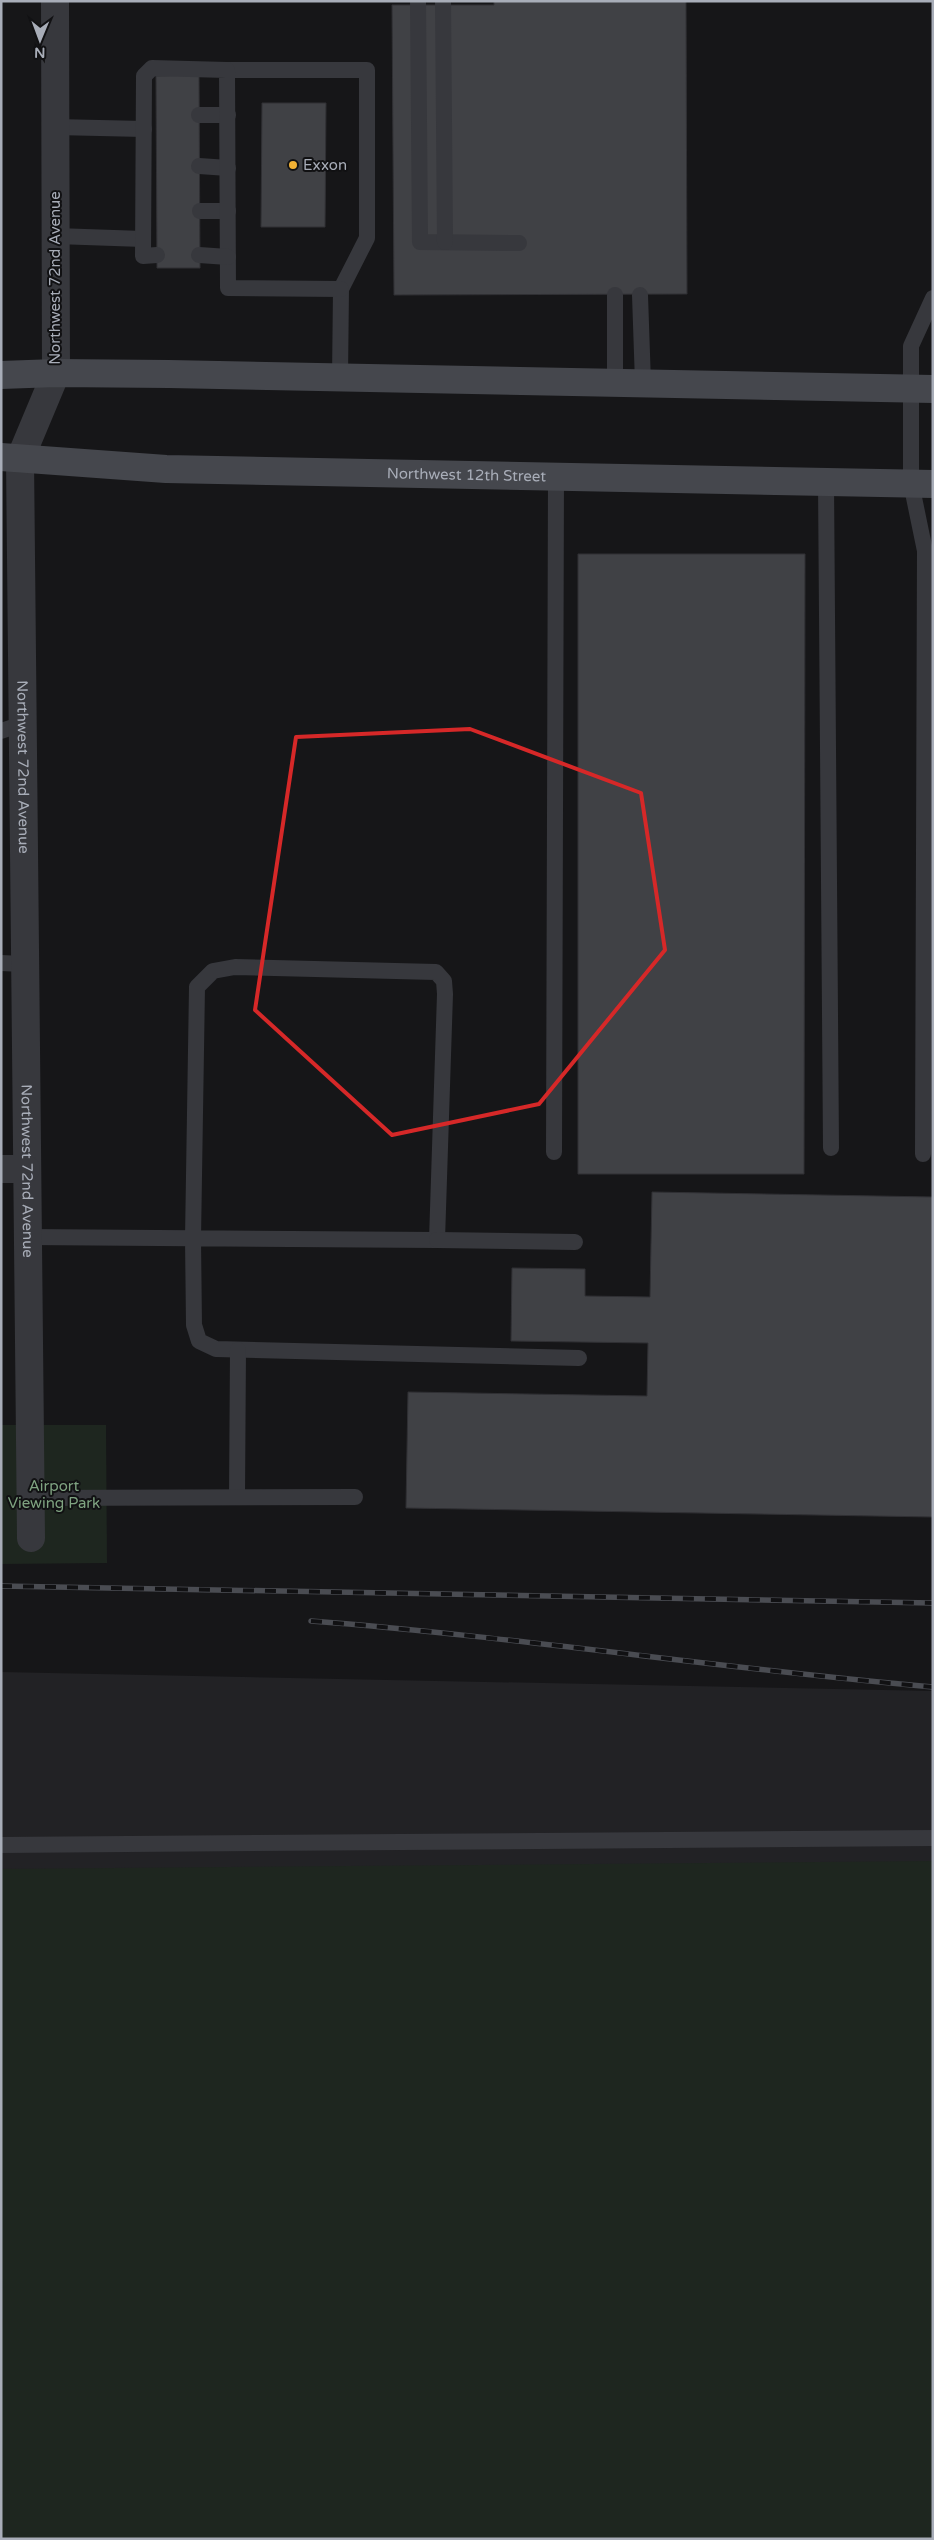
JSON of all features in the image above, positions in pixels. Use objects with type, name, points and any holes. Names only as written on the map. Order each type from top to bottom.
[{"type":"main road","points":[[1,376],[56,373],[340,377],[922,389]]},
{"type":"main road","name":"Northwest 12th Street","points":[[10,458],[166,469],[922,483]]},
{"type":"street","name":"Northwest 72nd Avenue","points":[[31,1538],[27,1237],[13,1169],[10,458],[56,373],[55,1]]},
{"type":"lane","points":[[418,1],[420,242],[519,243]]},
{"type":"lane","points":[[443,1],[445,242]]},
{"type":"lane","points":[[157,255],[143,256],[143,239],[150,210],[148,119],[144,76],[152,68],[367,70],[367,238],[341,289],[340,377]]},
{"type":"lane","points":[[227,70],[228,288],[341,289]]},
{"type":"lane","points":[[199,115],[228,115]]},
{"type":"lane","points":[[55,127],[148,119]]},
{"type":"lane","points":[[199,166],[228,168]]},
{"type":"lane","points":[[200,211],[228,211]]},
{"type":"lane","points":[[56,236],[143,239]]},
{"type":"lane","points":[[200,255],[228,257]]},
{"type":"lane","points":[[615,295],[615,383]]},
{"type":"lane","points":[[640,295],[643,383]]},
{"type":"lane","points":[[923,1154],[925,551],[922,483],[922,389],[911,346],[933,298]]},
{"type":"lane","points":[[554,1152],[556,476]]},
{"type":"lane","points":[[826,482],[831,1148]]},
{"type":"lane","points":[[436,1240],[444,981],[436,972],[235,967],[213,971],[197,987],[193,1239],[194,1325],[199,1341],[216,1349],[238,1350],[579,1358]]},
{"type":"lane","points":[[27,1237],[574,1242]]},
{"type":"lane","points":[[236,1496],[238,1350]]},
{"type":"lane","points":[[30,1498],[355,1497]]},
{"type":"lane","points":[[1,1845],[933,1838]]},
{"type":"highlighted area","points":[[470,729],[641,793],[665,950],[539,1104],[392,1135],[255,1010],[296,737]]},
{"type":"shaded area","points":[[1,1672],[933,1691],[933,2539],[1,2539]]},
{"type":"green space","name":"Airport Viewing Park","points":[[1,1425],[106,1425],[107,1563],[1,1564]]},
{"type":"green space","points":[[933,1861],[933,2539],[1,2539],[1,1869]]},
{"type":"building","points":[[494,1],[686,1],[687,294],[394,295],[392,5],[494,5]]},
{"type":"building","points":[[199,75],[200,268],[157,268],[156,76]]},
{"type":"building","name":"Exxon","points":[[262,103],[326,103],[325,227],[261,227]]},
{"type":"building","points":[[578,554],[805,554],[804,1174],[578,1174]]},
{"type":"building","points":[[652,1192],[933,1197],[933,1517],[406,1508],[408,1392],[647,1396],[648,1343],[511,1341],[512,1268],[585,1269],[585,1296],[650,1297]]},
{"type":"railway","points":[[1,1586],[933,1603]]},
{"type":"railway","points":[[311,1621],[467,1636],[855,1680],[933,1687]]},
{"type":"place","name":"Exxon","points":[[293,165]]}]
